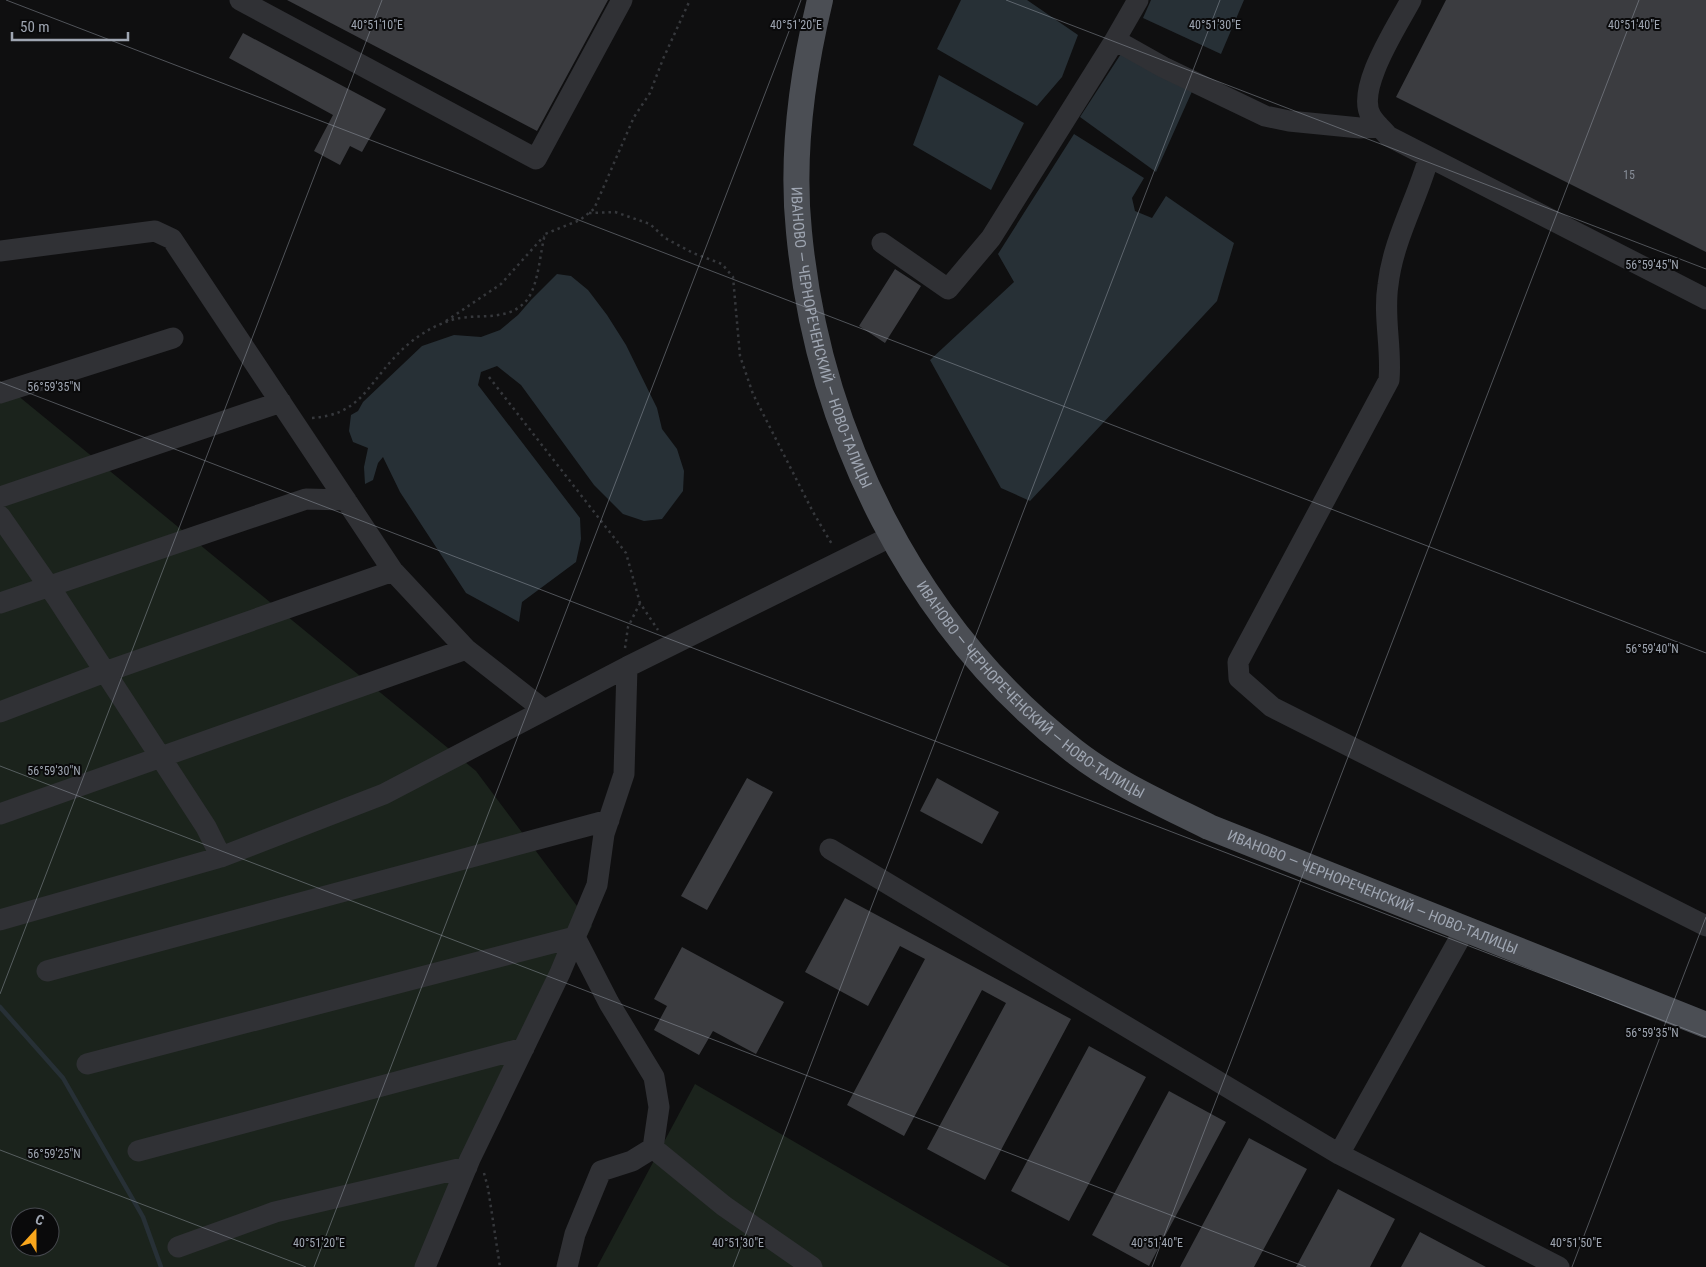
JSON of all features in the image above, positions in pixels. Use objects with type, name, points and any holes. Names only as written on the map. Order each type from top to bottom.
[{"type":"main road","name":"ИВАНОВО — ЧЕРНОРЕЧЕНСКИЙ — НОВО-ТАЛИЦЫ","points":[[820,0],[805,67],[800,112],[797,174],[800,240],[819,350],[839,420],[864,480],[892,536],[919,582],[952,627],[986,667],[1033,715],[1082,756],[1118,782],[1209,827],[1706,1025]]},
{"type":"street","points":[[240,0],[536,159],[622,0]]},
{"type":"street","points":[[882,243],[948,290],[991,238],[1138,0]]},
{"type":"street","points":[[1411,0],[1373,74],[1367,96],[1370,116],[1388,136],[1706,299]]},
{"type":"street","points":[[1115,40],[1163,67],[1265,116],[1289,122],[1360,128],[1379,126]]},
{"type":"street","points":[[1429,158],[1420,188],[1399,239],[1388,284],[1386,317],[1391,358],[1389,380],[1238,662],[1240,678],[1272,707],[1706,926]]},
{"type":"street","points":[[0,251],[155,230],[172,239],[393,571],[466,649],[544,710]]},
{"type":"street","points":[[0,393],[173,338]]},
{"type":"street","points":[[0,498],[284,406]]},
{"type":"street","points":[[0,603],[48,585],[306,499],[346,500]]},
{"type":"street","points":[[0,516],[48,585],[206,827],[221,857]]},
{"type":"street","points":[[0,920],[221,857],[384,794],[627,667],[892,536]]},
{"type":"street","points":[[0,712],[105,672],[393,571]]},
{"type":"street","points":[[0,814],[466,649]]},
{"type":"street","points":[[425,1267],[471,1157],[524,1048],[597,885],[604,834],[624,774],[627,667]]},
{"type":"street","points":[[47,971],[609,820]]},
{"type":"street","points":[[830,849],[1339,1154],[1559,1267]]},
{"type":"street","points":[[1339,1154],[1465,930]]},
{"type":"street","points":[[86,1064],[575,937]]},
{"type":"street","points":[[567,1267],[575,1234],[601,1171],[632,1162],[653,1148],[660,1107],[654,1077],[609,1003],[575,937]]},
{"type":"street","points":[[138,1151],[524,1048]]},
{"type":"street","points":[[653,1148],[724,1206],[812,1267]]},
{"type":"street","points":[[178,1247],[275,1212],[471,1157]]},
{"type":"path","points":[[442,324],[501,284],[545,234],[580,220],[594,209],[634,117],[650,93],[690,0]]},
{"type":"path","points":[[588,214],[615,212],[650,224],[666,238],[722,264],[733,277],[740,356],[753,394],[813,512],[837,553],[844,560]]},
{"type":"path","points":[[284,406],[307,418],[330,417],[364,396],[393,359],[430,328],[457,319],[509,314],[528,298],[545,234]]},
{"type":"path","points":[[489,376],[626,553],[640,603],[671,645]]},
{"type":"path","points":[[627,667],[624,642],[628,627],[640,603]]},
{"type":"path","points":[[471,1157],[488,1188],[500,1267]]},
{"type":"shaded area","points":[[961,0],[1027,0],[1078,35],[1062,77],[1037,106],[937,49]]},
{"type":"shaded area","points":[[1151,0],[1244,0],[1221,54],[1143,18]]},
{"type":"shaded area","points":[[1130,40],[1198,78],[1156,172],[1080,117]]},
{"type":"shaded area","points":[[939,75],[1024,123],[991,190],[913,145]]},
{"type":"shaded area","points":[[1074,134],[1144,178],[1132,198],[1135,211],[1152,218],[1166,196],[1234,243],[1217,301],[1030,501],[1001,488],[930,360],[1014,282],[998,254]]},
{"type":"shaded area","points":[[557,274],[571,276],[588,290],[626,345],[657,408],[662,429],[677,449],[684,471],[683,491],[662,519],[644,521],[623,514],[594,485],[521,385],[497,366],[481,372],[478,385],[580,518],[581,539],[576,562],[522,602],[519,622],[466,593],[400,492],[383,457],[378,463],[373,480],[365,484],[364,467],[368,448],[353,442],[349,431],[351,415],[358,411],[363,402],[422,346],[454,335],[481,337],[500,330],[518,315]]},
{"type":"shaded area","points":[[0,381],[476,771],[592,926],[419,1267],[0,1267]]},
{"type":"shaded area","points":[[695,1084],[1010,1267],[597,1267]]},
{"type":"building","points":[[287,0],[608,0],[537,131]]},
{"type":"building","points":[[1446,0],[1706,0],[1706,252],[1396,97]]},
{"type":"building","points":[[243,33],[386,109],[362,152],[350,146],[340,165],[314,151],[333,115],[229,58]]},
{"type":"building","points":[[895,269],[921,286],[885,343],[859,326]]},
{"type":"building","points":[[747,778],[773,792],[707,910],[681,896]]},
{"type":"building","points":[[937,778],[999,812],[982,844],[920,811]]},
{"type":"building","points":[[845,898],[1071,1019],[985,1180],[927,1149],[1006,1003],[982,990],[904,1136],[847,1105],[925,959],[900,946],[868,1006],[805,972]]},
{"type":"building","points":[[682,947],[784,1002],[756,1054],[713,1031],[699,1055],[654,1030],[667,1006],[654,999]]},
{"type":"building","points":[[1089,1046],[1146,1077],[1069,1221],[1011,1191]]},
{"type":"building","points":[[1169,1091],[1226,1122],[1149,1266],[1092,1235]]},
{"type":"building","points":[[1249,1138],[1307,1169],[1254,1267],[1180,1267]]},
{"type":"building","points":[[1338,1189],[1395,1219],[1370,1267],[1296,1267]]},
{"type":"building","points":[[1420,1232],[1486,1267],[1401,1267]]},
{"type":"waterway","points":[[0,1007],[63,1078],[143,1217],[161,1267]]}]
